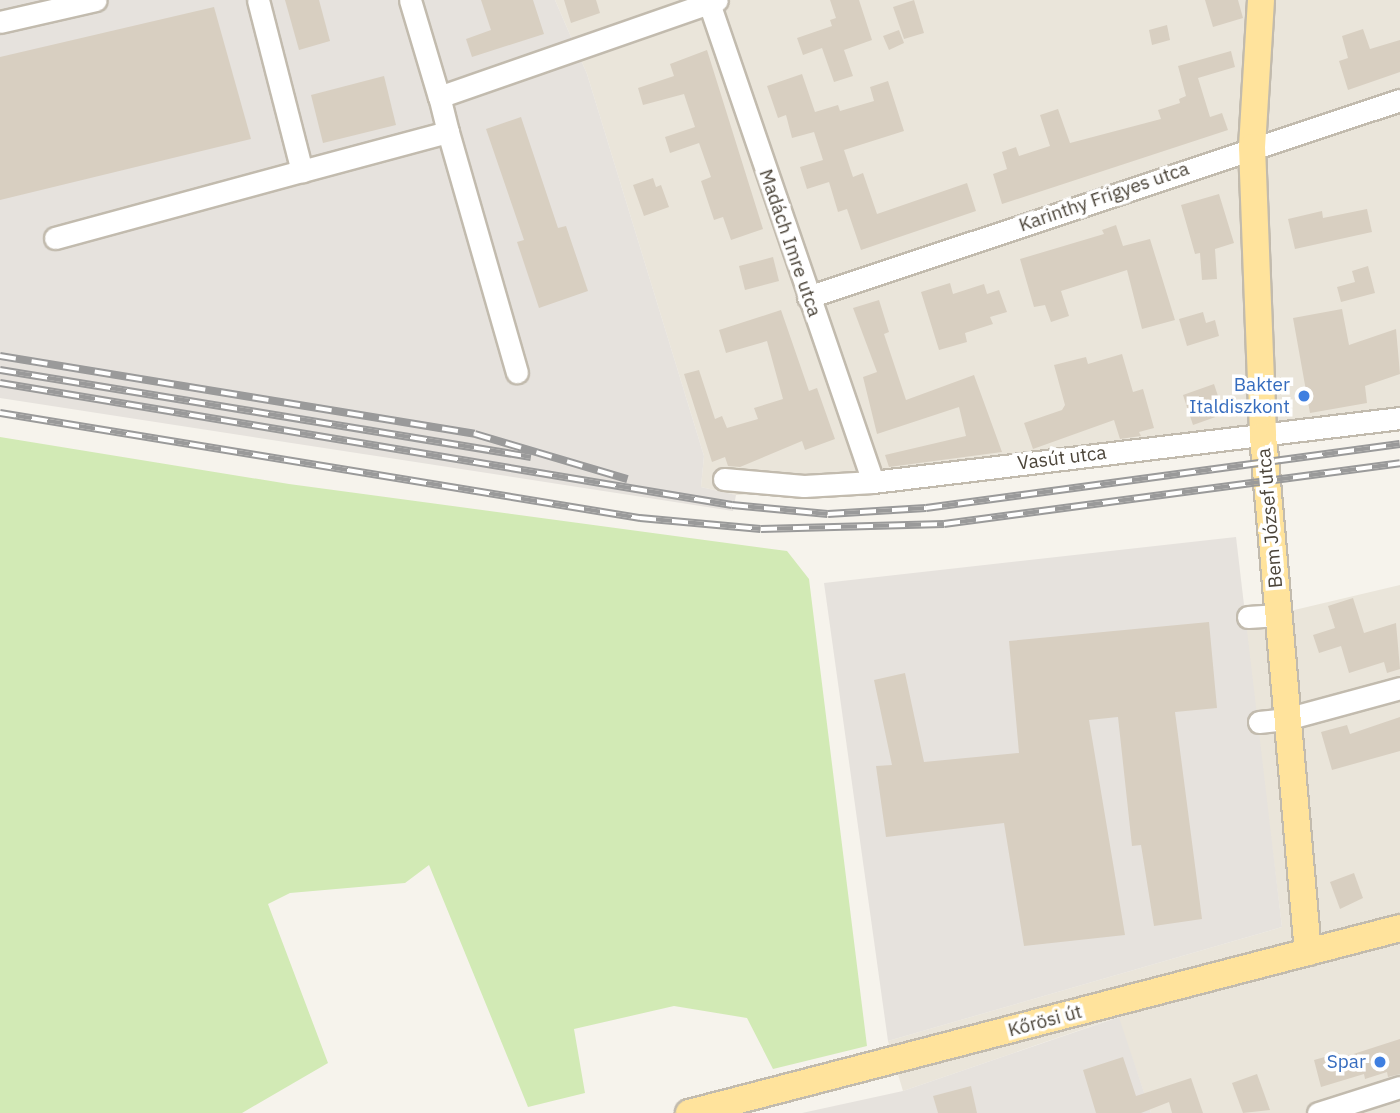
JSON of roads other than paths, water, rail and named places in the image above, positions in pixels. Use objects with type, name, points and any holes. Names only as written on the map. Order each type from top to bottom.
[{"type":"main road","name":"Bem József utca","points":[[1261,0],[1252,147],[1264,436],[1286,719],[1308,951]]},
{"type":"main road","name":"Kőrösi út","points":[[690,1113],[1400,928]]},
{"type":"street","points":[[0,22],[96,0]]},
{"type":"street","points":[[258,0],[302,171]]},
{"type":"street","points":[[410,0],[517,372]]},
{"type":"street","points":[[439,97],[713,1]]},
{"type":"street","name":"Madách Imre utca","points":[[713,1],[808,297],[873,482]]},
{"type":"street","name":"Karinthy Frigyes utca","points":[[808,297],[1252,147],[1400,100]]},
{"type":"street","points":[[55,238],[448,132]]},
{"type":"street","name":"Vasút utca","points":[[724,479],[804,486],[873,482],[1400,418]]},
{"type":"street","points":[[1248,617],[1278,615]]},
{"type":"street","points":[[1259,722],[1286,719],[1400,688]]},
{"type":"street","points":[[1318,1113],[1400,1087]]},
{"type":"railway","points":[[0,356],[475,434],[627,479]]},
{"type":"railway","points":[[0,370],[531,457]]},
{"type":"railway","points":[[0,383],[732,505],[828,514],[926,508],[1400,444]]},
{"type":"railway","points":[[0,413],[640,518],[761,529],[944,524],[1400,463]]},
{"type":"place","name":"Bakter Italdiszkont","points":[[1304,396]]},
{"type":"place","name":"Spar","points":[[1380,1062]]}]
